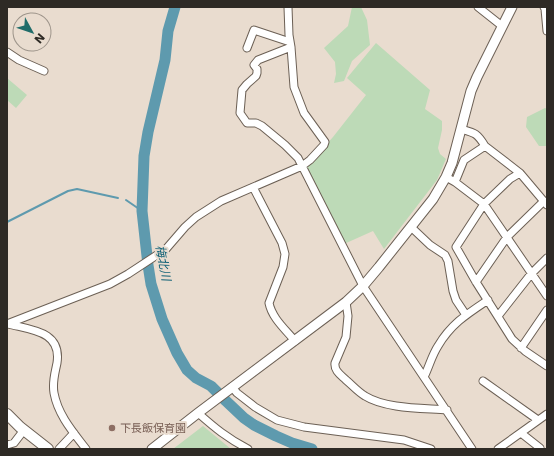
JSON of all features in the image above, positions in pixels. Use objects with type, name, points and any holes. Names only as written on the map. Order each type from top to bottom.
[{"type":"main road","points":[[7,414],[48,449]]},
{"type":"street","points":[[8,324],[110,284],[166,249],[185,227],[222,200],[302,166],[310,160],[325,142],[308,119],[294,87],[288,7]]},
{"type":"street","points":[[478,7],[502,26]]},
{"type":"street","points":[[152,449],[346,302],[363,286],[433,198],[446,177],[452,163],[471,91],[512,7]]},
{"type":"street","points":[[544,7],[547,31]]},
{"type":"street","points":[[247,48],[254,30],[291,45]]},
{"type":"street","points":[[291,45],[255,62],[254,65],[257,69],[257,73],[242,90],[240,112],[247,123],[259,124],[286,145],[298,158],[363,286],[472,449]]},
{"type":"street","points":[[7,52],[19,60],[44,71]]},
{"type":"street","points":[[461,130],[475,134],[480,138],[485,146],[520,173],[546,203],[507,237],[476,282]]},
{"type":"street","points":[[455,182],[464,160],[485,146]]},
{"type":"street","points":[[520,173],[510,179],[484,204],[456,247],[512,339],[520,348],[547,366]]},
{"type":"street","points":[[446,177],[484,204],[547,296]]},
{"type":"street","points":[[253,188],[282,242],[285,254],[284,267],[269,303],[270,308],[272,314],[295,341]]},
{"type":"street","points":[[410,227],[430,245],[445,255],[448,261],[456,300],[466,315]]},
{"type":"street","points":[[498,316],[531,274],[547,258]]},
{"type":"street","points":[[424,377],[438,346],[454,325],[488,300]]},
{"type":"street","points":[[346,302],[348,316],[346,337],[335,362],[335,367],[338,372],[359,392],[376,401],[399,406],[447,410]]},
{"type":"street","points":[[520,348],[547,310]]},
{"type":"street","points":[[8,324],[46,335],[57,349],[58,356],[53,380],[54,393],[61,414],[86,449]]},
{"type":"street","points":[[483,381],[538,420]]},
{"type":"street","points":[[231,388],[255,407],[276,420],[304,427],[404,440],[431,449]]},
{"type":"street","points":[[198,413],[231,440],[248,449]]},
{"type":"street","points":[[498,449],[547,414]]},
{"type":"street","points":[[7,445],[14,443],[24,430]]},
{"type":"street","points":[[521,433],[540,448]]},
{"type":"street","points":[[59,449],[74,434]]},
{"type":"green space","points":[[352,7],[361,7],[367,20],[370,45],[352,61],[344,81],[334,83],[336,74],[335,62],[324,48],[348,26]]},
{"type":"green space","points":[[376,43],[430,90],[425,109],[442,121],[442,130],[438,148],[440,154],[446,159],[437,180],[384,249],[373,231],[344,244],[306,167],[333,137],[366,95],[347,78]]},
{"type":"green space","points":[[7,78],[27,95],[16,108],[7,100]]},
{"type":"green space","points":[[545,108],[547,109],[547,146],[539,146],[526,127],[527,117]]},
{"type":"green space","points":[[203,426],[231,449],[173,449]]},
{"type":"waterway","name":"梅北川","points":[[175,7],[168,31],[165,60],[148,132],[144,156],[142,211],[151,284],[162,319],[177,353],[187,370],[196,378],[211,386],[244,418],[254,425],[292,443],[312,449]]},
{"type":"waterway","points":[[7,222],[68,191],[77,189],[118,198]]},
{"type":"waterway","points":[[126,200],[142,211]]},
{"type":"place","name":"下長飯保育園","points":[[112,428]]}]
